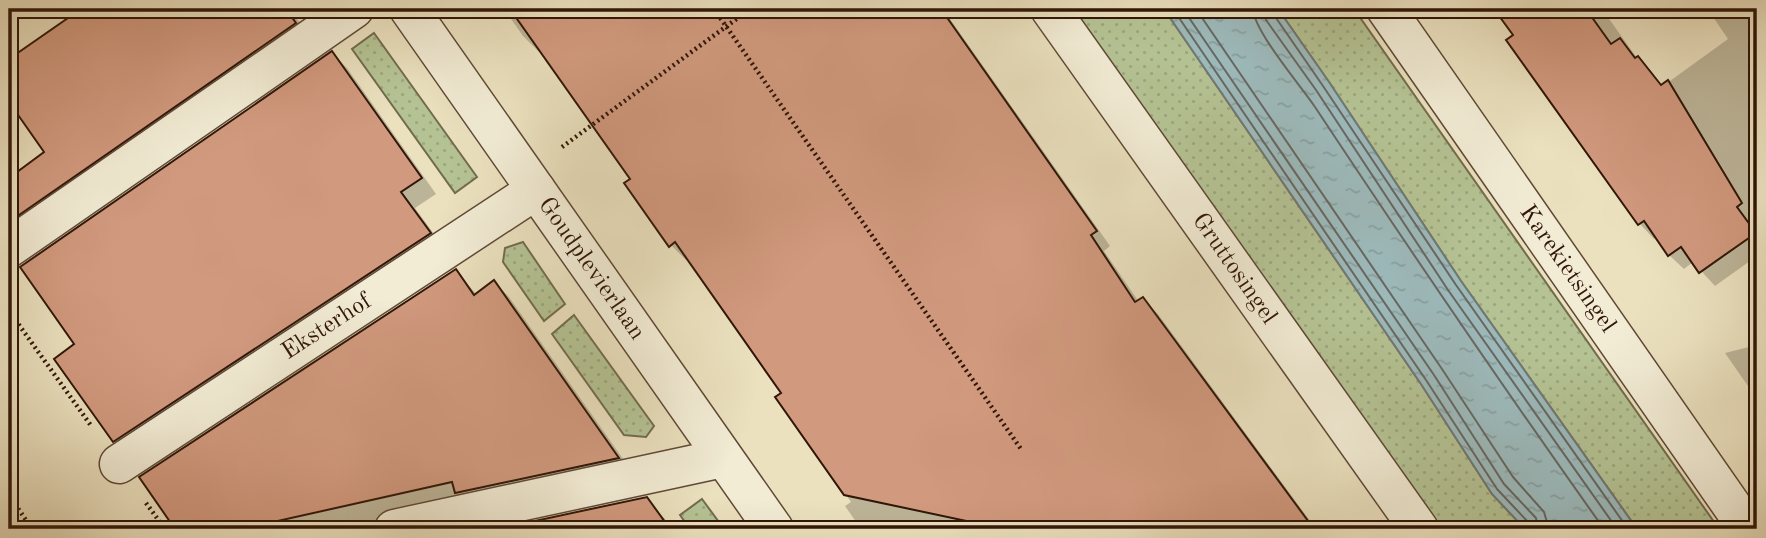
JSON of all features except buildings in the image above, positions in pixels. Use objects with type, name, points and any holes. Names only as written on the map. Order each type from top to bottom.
[{"type":"street","points":[[9,248],[354,9]]},
{"type":"street","name":"Goudplevierlaan","points":[[409,9],[774,529]]},
{"type":"street","name":"Gruttosingel","points":[[1050,9],[1419,529]]},
{"type":"street","name":"Karekietsingel","points":[[1387,9],[1742,495],[1748,529]]},
{"type":"street","name":"Eksterhof","points":[[119,464],[530,182]]},
{"type":"street","points":[[394,529],[723,458]]},
{"type":"path","points":[[714,9],[1021,449]]},
{"type":"path","points":[[530,182],[750,9]]},
{"type":"path","points":[[9,311],[164,529]]},
{"type":"path","points":[[9,495],[32,529]]},
{"type":"green space","points":[[1073,9],[1164,9],[1421,384],[1492,494],[1525,529],[1436,529]]},
{"type":"green space","points":[[1278,9],[1354,9],[1719,529],[1637,529],[1461,281]]},
{"type":"green space","points":[[374,33],[477,177],[455,193],[352,49]]},
{"type":"green space","points":[[523,242],[565,304],[544,321],[503,262],[505,248]]},
{"type":"green space","points":[[574,315],[654,426],[646,437],[624,435],[552,334]]},
{"type":"green space","points":[[702,499],[724,529],[690,529],[680,515]]},
{"type":"water","points":[[1164,9],[1278,9],[1461,281],[1637,529],[1525,529],[1492,494],[1421,384]]}]
